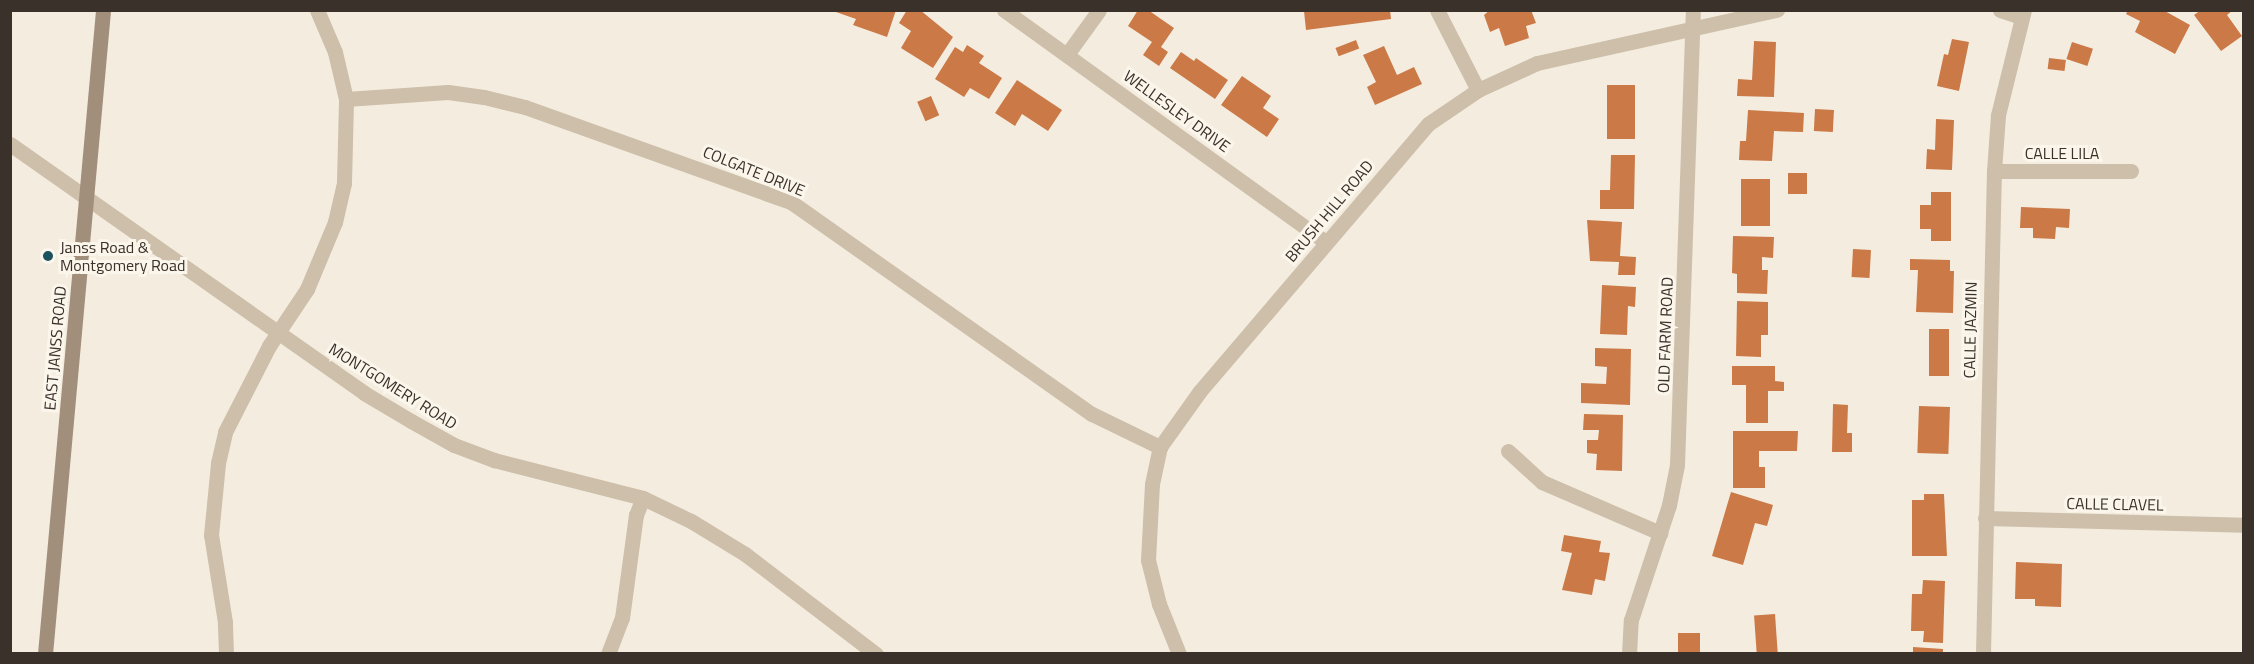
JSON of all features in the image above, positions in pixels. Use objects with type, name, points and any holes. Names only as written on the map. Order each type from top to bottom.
[{"type":"main road","name":"EAST JANSS ROAD","points":[[45,654],[102,10]]},
{"type":"street","points":[[226,654],[225,622],[212,535],[218,463],[225,432],[245,388],[307,289],[335,222],[344,183],[346,99],[335,52],[317,10]]},
{"type":"street","name":"WELLESLEY DRIVE","points":[[1005,10],[1068,53],[1326,242]]},
{"type":"street","points":[[1068,53],[1099,10]]},
{"type":"street","points":[[1437,10],[1478,90]]},
{"type":"street","name":"OLD FARM ROAD","points":[[1629,654],[1631,620],[1674,485],[1681,423],[1693,10]]},
{"type":"street","name":"BRUSH HILL ROAD","points":[[1179,654],[1159,604],[1148,560],[1149,512],[1160,447],[1194,398],[1428,124],[1478,90],[1537,63],[1777,10]]},
{"type":"street","points":[[2000,10],[2023,14]]},
{"type":"street","name":"CALLE JAZMIN","points":[[1983,654],[1994,171],[1998,115],[2023,14]]},
{"type":"street","name":"COLGATE DRIVE","points":[[346,99],[448,92],[484,97],[525,107],[791,202],[1092,414],[1160,447]]},
{"type":"street","name":"MONTGOMERY ROAD","points":[[10,144],[86,200],[364,393],[454,445],[643,498],[691,521],[745,554],[876,654]]},
{"type":"street","name":"CALLE LILA","points":[[1994,171],[2131,171]]},
{"type":"street","points":[[1508,451],[1542,482],[1660,533]]},
{"type":"street","points":[[608,654],[622,618],[636,515],[643,498]]},
{"type":"street","name":"CALLE CLAVEL","points":[[1985,518],[2244,525]]},
{"type":"building","points":[[896,10],[887,37],[853,25],[856,19],[833,11]]},
{"type":"building","points":[[907,10],[920,10],[953,37],[933,68],[901,48],[911,31],[899,23]]},
{"type":"building","points":[[1138,10],[1148,10],[1174,28],[1161,47],[1168,52],[1159,66],[1143,55],[1152,42],[1128,26]]},
{"type":"building","points":[[1390,10],[1391,19],[1306,30],[1304,11]]},
{"type":"building","points":[[1490,10],[1531,10],[1536,23],[1526,26],[1529,38],[1505,46],[1499,28],[1490,32],[1484,15]]},
{"type":"building","points":[[2128,10],[2163,10],[2190,25],[2175,54],[2135,32],[2140,21],[2126,14]]},
{"type":"building","points":[[2201,10],[2233,10],[2227,15],[2242,36],[2221,51],[2194,15]]},
{"type":"building","points":[[1952,39],[1969,42],[1959,91],[1937,86],[1944,54],[1948,55]]},
{"type":"building","points":[[1356,40],[1359,48],[1339,56],[1335,48]]},
{"type":"building","points":[[1754,41],[1776,42],[1774,97],[1737,96],[1738,79],[1752,80]]},
{"type":"building","points":[[2072,42],[2093,49],[2087,66],[2066,59]]},
{"type":"building","points":[[967,45],[984,56],[979,63],[1002,78],[989,99],[970,88],[964,97],[935,79],[955,47],[963,52]]},
{"type":"building","points":[[1384,46],[1397,75],[1414,67],[1422,84],[1375,105],[1367,87],[1376,82],[1363,55]]},
{"type":"building","points":[[1181,52],[1194,61],[1196,58],[1228,80],[1215,99],[1170,68]]},
{"type":"building","points":[[2049,58],[2066,60],[2065,71],[2048,69]]},
{"type":"building","points":[[1242,76],[1271,96],[1263,108],[1279,119],[1267,137],[1221,105]]},
{"type":"building","points":[[1017,80],[1062,110],[1048,131],[1022,114],[1015,126],[995,113]]},
{"type":"building","points":[[1607,85],[1635,85],[1635,139],[1607,139]]},
{"type":"building","points":[[931,96],[939,115],[925,121],[917,102]]},
{"type":"building","points":[[1815,109],[1834,110],[1833,132],[1814,131]]},
{"type":"building","points":[[1748,110],[1804,113],[1803,132],[1774,131],[1772,161],[1739,160],[1740,141],[1746,141]]},
{"type":"building","points":[[1936,119],[1954,120],[1952,170],[1926,169],[1927,149],[1935,150]]},
{"type":"building","points":[[1611,155],[1635,155],[1634,209],[1600,209],[1600,190],[1610,190]]},
{"type":"building","points":[[1788,173],[1807,173],[1807,194],[1788,194]]},
{"type":"building","points":[[1741,179],[1770,179],[1770,226],[1741,226]]},
{"type":"building","points":[[1931,192],[1951,192],[1951,241],[1931,241],[1931,229],[1920,229],[1920,205],[1931,205]]},
{"type":"building","points":[[2021,207],[2070,209],[2069,228],[2056,227],[2055,239],[2033,238],[2033,228],[2020,228]]},
{"type":"building","points":[[1587,220],[1622,222],[1620,256],[1636,257],[1635,275],[1618,275],[1619,262],[1590,261]]},
{"type":"building","points":[[1733,236],[1774,237],[1773,258],[1762,257],[1762,270],[1768,270],[1767,294],[1737,293],[1737,274],[1732,273]]},
{"type":"building","points":[[1853,249],[1871,250],[1870,278],[1852,277]]},
{"type":"building","points":[[1910,259],[1950,260],[1950,271],[1954,271],[1953,313],[1916,312],[1918,270],[1910,270]]},
{"type":"building","points":[[1602,285],[1636,287],[1635,307],[1628,306],[1627,335],[1600,334]]},
{"type":"building","points":[[1737,301],[1768,302],[1768,335],[1761,335],[1761,357],[1736,356]]},
{"type":"building","points":[[1929,329],[1949,329],[1949,376],[1929,376]]},
{"type":"building","points":[[1595,348],[1631,349],[1630,405],[1581,403],[1581,383],[1606,384],[1607,367],[1595,366]]},
{"type":"building","points":[[1732,366],[1775,366],[1775,381],[1784,382],[1784,391],[1768,391],[1768,423],[1746,423],[1746,385],[1732,385]]},
{"type":"building","points":[[1833,404],[1848,405],[1847,433],[1852,433],[1852,452],[1832,452]]},
{"type":"building","points":[[1919,406],[1950,407],[1948,454],[1917,453]]},
{"type":"building","points":[[1584,414],[1623,415],[1622,471],[1596,470],[1597,454],[1587,453],[1587,440],[1598,440],[1599,430],[1583,430]]},
{"type":"building","points":[[1733,431],[1798,431],[1797,451],[1759,451],[1759,467],[1765,467],[1765,488],[1733,488]]},
{"type":"building","points":[[1731,492],[1773,505],[1767,526],[1755,523],[1743,565],[1712,556]]},
{"type":"building","points":[[1924,494],[1944,494],[1947,556],[1912,556],[1912,500],[1924,500]]},
{"type":"building","points":[[1564,535],[1601,541],[1599,552],[1610,553],[1605,581],[1595,579],[1592,595],[1562,590],[1572,553],[1561,551]]},
{"type":"building","points":[[2016,562],[2062,564],[2061,607],[2035,606],[2035,599],[2015,599]]},
{"type":"building","points":[[1923,580],[1945,581],[1943,643],[1923,642],[1924,631],[1911,631],[1912,594],[1922,594]]},
{"type":"building","points":[[1775,614],[1778,654],[1757,654],[1754,615]]},
{"type":"building","points":[[1678,633],[1700,633],[1700,654],[1678,654]]},
{"type":"building","points":[[1913,647],[1943,649],[1943,654],[1913,654]]},
{"type":"place","name":"Janss Road & Montgomery Road","points":[[48,256]]}]
